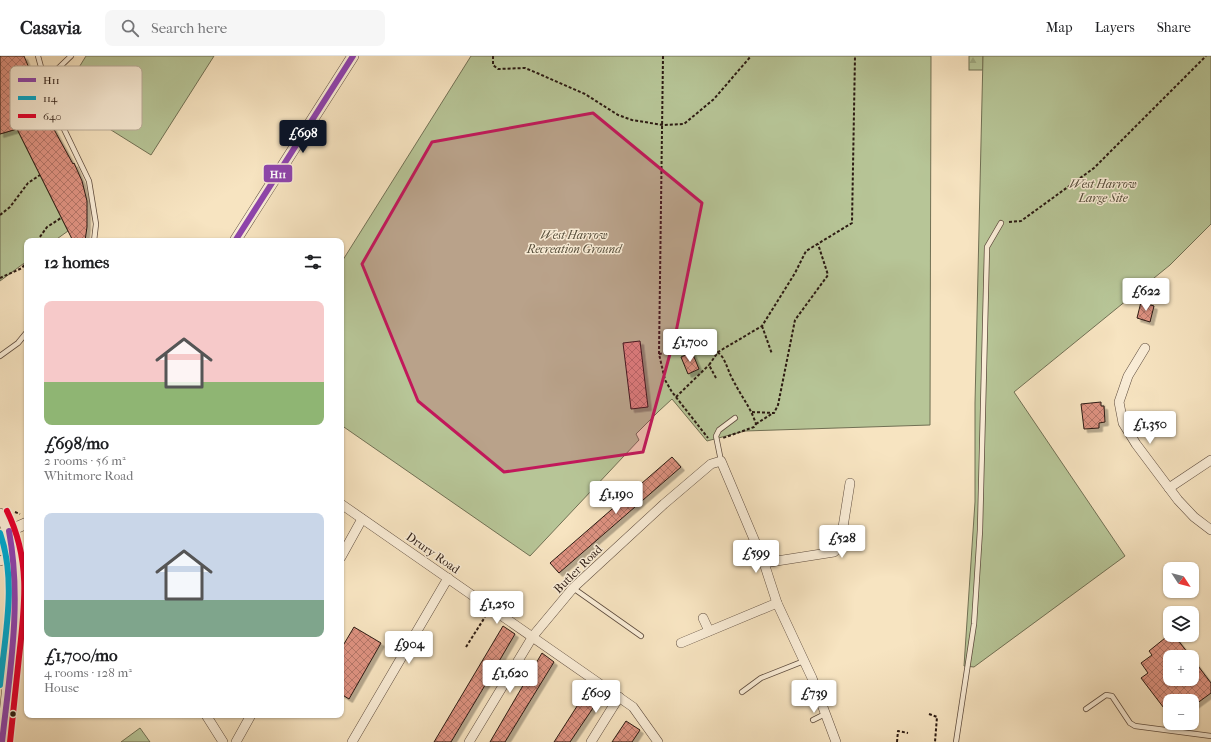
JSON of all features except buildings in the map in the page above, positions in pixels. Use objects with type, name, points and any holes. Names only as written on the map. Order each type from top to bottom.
[{"type":"street","points":[[237,238],[353,56]]},
{"type":"street","points":[[1144,348],[1128,376],[1120,402],[1123,423],[1136,444],[1169,488],[1194,517],[1211,530]]},
{"type":"street","points":[[1169,488],[1211,460]]},
{"type":"street","points":[[721,461],[764,563],[777,603],[804,661],[836,742]]},
{"type":"street","name":"Butler Road","points":[[469,742],[533,636],[573,588],[664,504],[711,464],[721,461]]},
{"type":"street","points":[[764,563],[834,552],[840,546],[850,483]]},
{"type":"street","name":"Drury Road","points":[[344,506],[533,636],[633,707],[658,742]]},
{"type":"street","points":[[0,514],[9,531],[14,555],[16,610],[2,742]]},
{"type":"street","points":[[9,531],[23,518]]},
{"type":"street","points":[[344,552],[362,519]]},
{"type":"street","points":[[0,561],[14,555]]},
{"type":"street","points":[[352,742],[448,578]]},
{"type":"street","points":[[681,642],[777,603]]},
{"type":"street","points":[[703,618],[709,631]]},
{"type":"street","points":[[591,742],[619,697]]},
{"type":"street","points":[[208,718],[223,742]]},
{"type":"street","points":[[236,742],[249,718]]},
{"type":"lane","points":[[38,56],[41,66]]},
{"type":"lane","points":[[61,66],[71,56]]},
{"type":"lane","points":[[64,130],[89,181],[96,224],[94,238]]},
{"type":"lane","points":[[956,742],[975,608],[980,530],[987,247],[1001,223]]},
{"type":"lane","points":[[0,356],[18,343],[24,336]]},
{"type":"lane","points":[[721,461],[716,436],[719,430],[735,418]]},
{"type":"lane","points":[[573,588],[641,636]]},
{"type":"lane","points":[[742,692],[761,678],[804,661]]},
{"type":"lane","points":[[1086,709],[1106,695],[1112,696],[1130,723],[1135,726],[1211,736]]},
{"type":"lane","points":[[813,720],[825,714]]},
{"type":"path","points":[[493,56],[493,65],[498,69],[525,68],[585,94],[618,115],[632,120],[663,124],[684,124],[714,99],[751,56]]},
{"type":"path","points":[[663,56],[659,354],[665,380],[676,397],[710,441]]},
{"type":"path","points":[[676,397],[709,365],[718,352],[762,326],[795,273],[806,251],[852,223],[855,56]]},
{"type":"path","points":[[1001,223],[1021,221],[1094,168],[1206,56]]},
{"type":"path","points":[[0,215],[10,207],[28,183],[40,175]]},
{"type":"path","points":[[39,238],[47,227],[62,218]]},
{"type":"path","points":[[724,445],[722,439],[754,427],[756,424],[774,413],[781,394],[795,320],[828,275],[818,244]]},
{"type":"path","points":[[0,278],[22,268],[24,265]]},
{"type":"path","points":[[762,326],[772,354]]},
{"type":"path","points":[[659,354],[700,346],[718,352],[752,412],[756,424]]},
{"type":"path","points":[[709,365],[716,378]]},
{"type":"path","points":[[752,412],[774,413]]},
{"type":"path","points":[[15,512],[23,518]]},
{"type":"path","points":[[466,647],[490,607]]},
{"type":"path","points":[[929,714],[937,717],[935,742]]},
{"type":"path","points":[[897,742],[898,731],[908,733]]},
{"type":"highlighted area","points":[[593,113],[702,203],[676,332],[643,452],[504,472],[418,401],[362,264],[432,142]]},
{"type":"green space","points":[[86,56],[214,56],[151,155],[111,130],[142,130],[142,66],[80,66]]},
{"type":"green space","name":"West Harrow Recreation Ground","points":[[471,56],[931,56],[930,425],[745,431],[707,441],[672,399],[636,434],[639,440],[530,556],[344,427],[344,258]]},
{"type":"green space","points":[[969,56],[983,56],[983,70],[969,70]]},
{"type":"green space","name":"West Harrow Large Site","points":[[983,56],[1211,56],[1211,224],[1170,265],[1014,392],[1125,556],[974,667],[964,666],[975,502],[975,403]]},
{"type":"green space","points":[[18,130],[68,231],[58,238],[24,238],[24,263],[0,281],[0,134]]},
{"type":"green space","points":[[140,728],[150,742],[121,742]]},
{"type":"transit line","name":"H11","points":[[237,238],[353,56]]},
{"type":"transit line","name":"640","points":[[7,511],[15,529],[20,547],[24,583],[23,619],[10,742]]},
{"type":"transit line","name":"H11","points":[[2,742],[11,663],[15,610],[15,584],[9,531]]},
{"type":"transit line","name":"114","points":[[0,533],[5,551],[9,589],[7,628],[0,685]]}]
